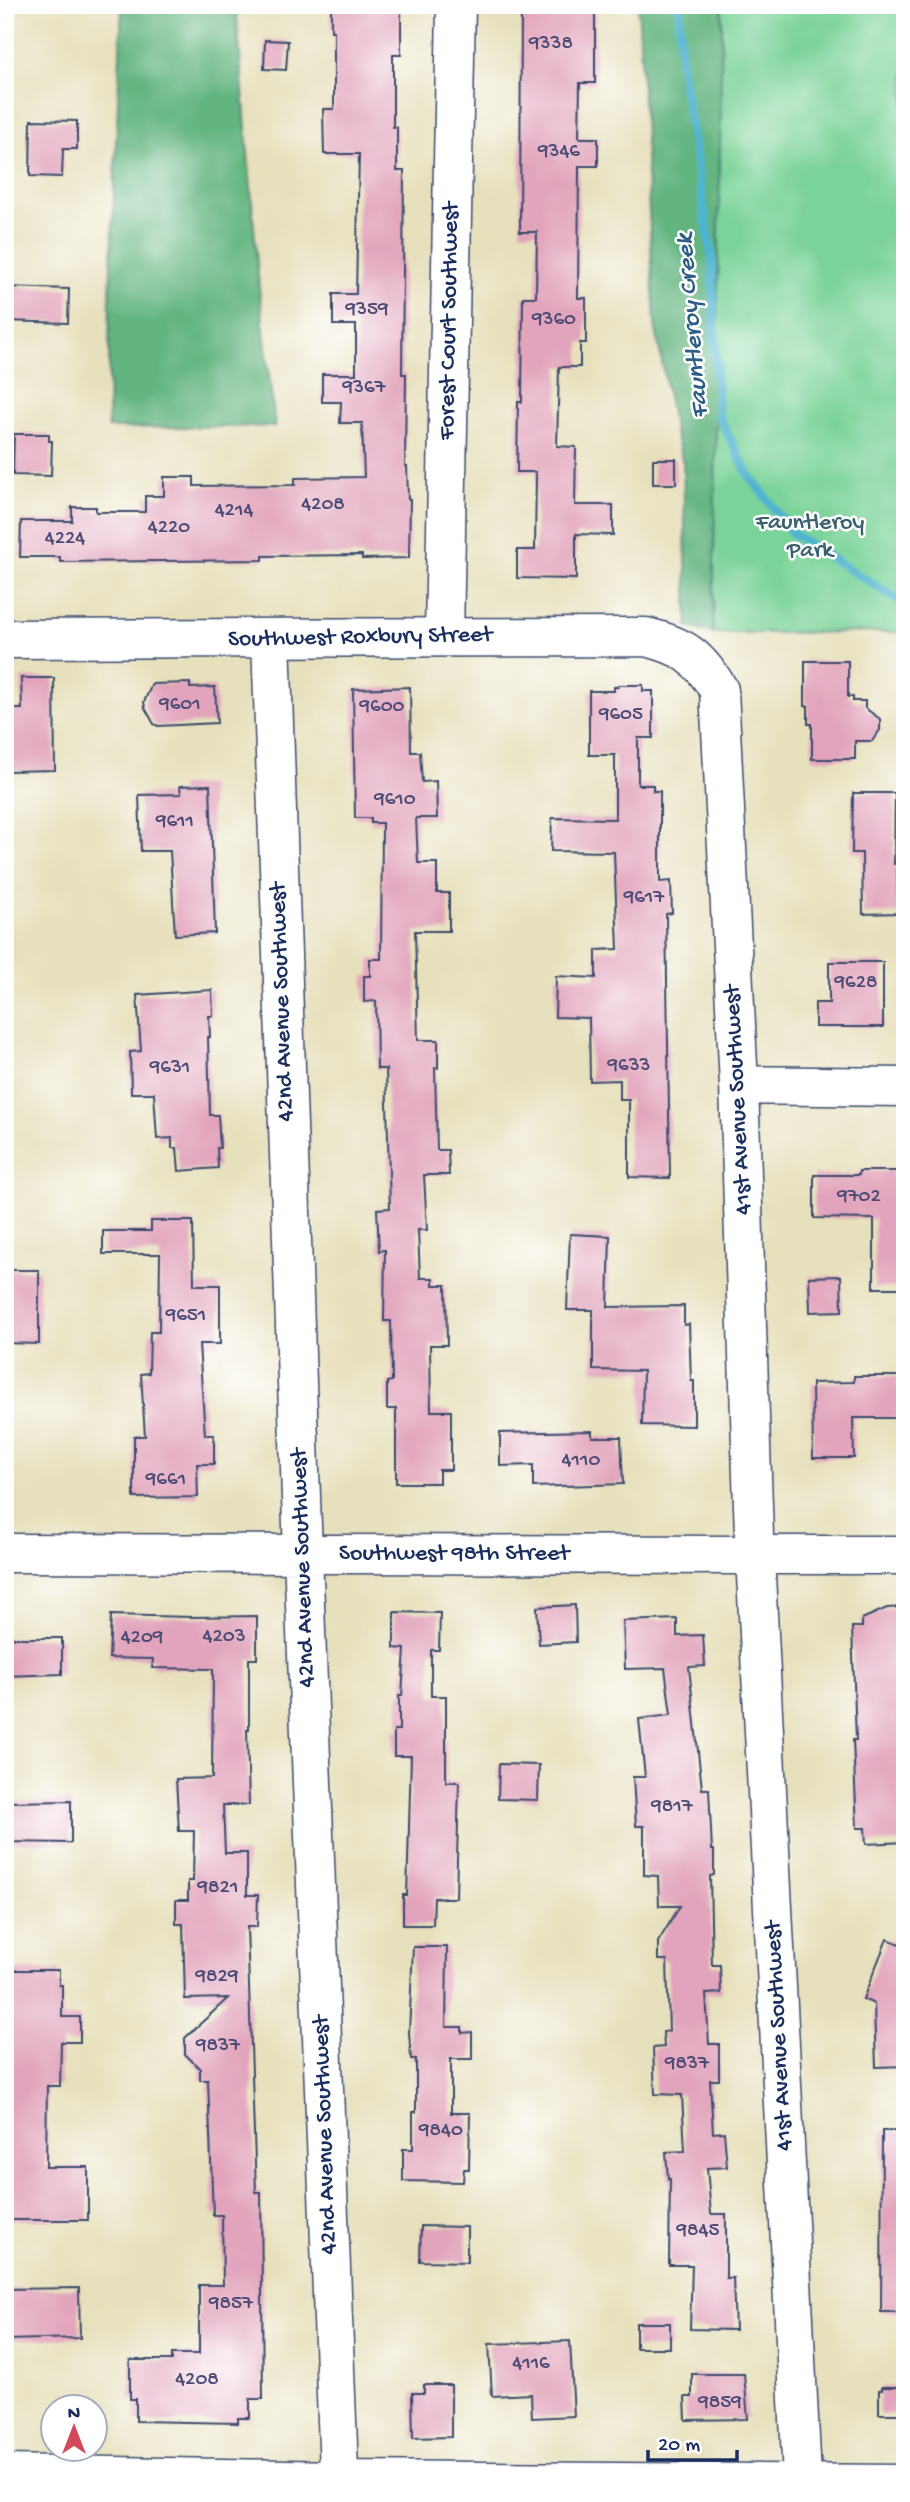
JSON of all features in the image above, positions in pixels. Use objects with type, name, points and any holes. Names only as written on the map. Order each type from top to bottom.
[{"type":"street","name":"Forest Court Southwest","points":[[444,636],[456,5]]},
{"type":"street","name":"Southwest Roxbury Street","points":[[5,639],[646,637],[671,643],[687,651],[706,668]]},
{"type":"street","name":"42nd Avenue Southwest","points":[[271,639],[303,1554],[340,2488]]},
{"type":"street","name":"41st Avenue Southwest","points":[[706,668],[719,690],[739,1085],[755,1556],[803,2490]]},
{"type":"street","points":[[739,1085],[905,1087]]},
{"type":"street","name":"Southwest 98th Street","points":[[5,1553],[905,1555]]},
{"type":"street","points":[[5,2474],[340,2488],[803,2490],[905,2484]]},
{"type":"green space","points":[[122,5],[236,5],[259,287],[275,426],[108,428],[110,292]]},
{"type":"green space","points":[[638,5],[722,5],[713,633],[688,627],[683,462],[674,430],[655,324]]},
{"type":"green space","name":"Fauntleroy Park","points":[[722,5],[905,5],[905,632],[713,633]]},
{"type":"building","points":[[331,5],[401,5],[401,55],[393,55],[393,127],[397,127],[397,171],[404,171],[402,374],[406,374],[405,466],[410,499],[409,558],[362,559],[362,555],[263,556],[263,560],[60,562],[60,557],[20,557],[21,521],[72,521],[72,507],[96,507],[96,512],[145,512],[145,496],[164,496],[164,477],[194,477],[194,486],[295,485],[295,478],[364,477],[362,423],[340,423],[341,402],[322,402],[322,374],[356,374],[356,325],[333,325],[333,294],[356,294],[359,154],[324,154],[323,109],[334,109],[334,31],[331,31]]},
{"type":"building","points":[[521,5],[595,5],[595,83],[580,83],[579,138],[598,138],[598,166],[579,166],[578,298],[586,298],[586,343],[580,343],[580,367],[559,367],[557,446],[576,447],[575,505],[613,505],[613,535],[576,534],[576,579],[517,578],[517,550],[535,550],[536,472],[517,472],[518,402],[522,402],[523,297],[536,297],[537,232],[520,232]]},
{"type":"building","points":[[265,40],[288,41],[286,70],[264,69]]},
{"type":"building","points":[[31,120],[77,121],[77,149],[63,149],[62,177],[30,176]]},
{"type":"building","points":[[5,287],[69,289],[68,323],[5,321]]},
{"type":"building","points":[[14,434],[49,434],[49,441],[52,441],[51,476],[13,475]]},
{"type":"building","points":[[653,459],[676,459],[676,484],[653,484]]},
{"type":"building","points":[[805,661],[848,661],[848,697],[853,697],[853,701],[865,701],[865,708],[880,719],[880,730],[872,741],[855,741],[855,759],[812,759],[812,724],[808,724],[808,706],[805,706]]},
{"type":"building","points":[[21,678],[54,678],[55,770],[8,771],[7,709],[22,709]]},
{"type":"building","points":[[190,683],[190,688],[215,687],[217,723],[154,724],[144,702],[152,684]]},
{"type":"building","points":[[643,685],[643,691],[653,691],[653,738],[638,738],[638,785],[653,785],[653,791],[660,791],[660,882],[671,881],[672,913],[666,914],[670,1178],[629,1177],[629,1100],[620,1100],[620,1080],[590,1081],[589,1018],[555,1017],[556,976],[596,978],[596,950],[618,949],[614,852],[551,851],[552,818],[615,819],[615,755],[589,755],[589,691],[614,691],[614,687]]},
{"type":"building","points":[[410,687],[411,752],[420,752],[422,782],[436,781],[437,818],[416,818],[418,863],[437,863],[437,893],[449,893],[449,931],[415,931],[418,1040],[438,1040],[438,1068],[435,1068],[437,1150],[448,1150],[449,1175],[424,1175],[427,1230],[418,1230],[420,1278],[433,1278],[433,1285],[446,1285],[447,1345],[430,1345],[431,1411],[451,1411],[451,1470],[439,1470],[439,1483],[396,1483],[396,1409],[387,1409],[387,1382],[392,1381],[391,1321],[384,1321],[385,1250],[379,1251],[377,1209],[390,1208],[386,1069],[377,1069],[376,1001],[364,1002],[364,976],[370,976],[370,959],[381,959],[382,823],[371,823],[371,818],[355,818],[353,689]]},
{"type":"building","points":[[210,785],[215,933],[175,935],[170,851],[141,851],[139,795],[181,794],[180,786]]},
{"type":"building","points":[[853,793],[895,793],[894,864],[897,864],[898,913],[863,914],[862,853],[852,853]]},
{"type":"building","points":[[829,962],[883,962],[883,1027],[815,1027],[815,1003],[829,1003]]},
{"type":"building","points":[[212,990],[213,1016],[209,1016],[208,1037],[210,1115],[218,1115],[218,1168],[179,1171],[177,1148],[172,1148],[172,1138],[157,1139],[154,1093],[131,1093],[130,1052],[141,1051],[137,995]]},
{"type":"building","points":[[859,1171],[905,1171],[905,1288],[874,1288],[874,1219],[814,1218],[814,1175],[859,1175]]},
{"type":"building","points":[[151,1221],[193,1221],[194,1285],[220,1285],[220,1344],[199,1344],[205,1435],[214,1435],[214,1464],[197,1464],[198,1497],[134,1498],[134,1436],[145,1436],[141,1374],[149,1373],[150,1332],[159,1332],[160,1254],[103,1254],[103,1231],[151,1231]]},
{"type":"building","points":[[570,1234],[610,1236],[608,1307],[684,1306],[684,1325],[689,1324],[691,1381],[694,1381],[694,1426],[642,1425],[643,1371],[593,1370],[593,1310],[567,1310]]},
{"type":"building","points":[[5,1270],[39,1270],[39,1344],[5,1343]]},
{"type":"building","points":[[841,1276],[842,1311],[810,1312],[809,1277]]},
{"type":"building","points":[[854,1376],[905,1376],[905,1418],[853,1418],[854,1458],[813,1458],[812,1383],[854,1382]]},
{"type":"building","points":[[592,1431],[592,1437],[621,1437],[623,1484],[533,1487],[533,1465],[500,1466],[500,1433]]},
{"type":"building","points":[[575,1605],[576,1642],[539,1644],[537,1607]]},
{"type":"building","points":[[905,1607],[905,1663],[902,1663],[905,1842],[866,1844],[865,1828],[857,1828],[852,1627],[862,1627],[862,1619],[887,1608]]},
{"type":"building","points":[[394,1612],[440,1613],[439,1650],[431,1650],[431,1696],[446,1696],[446,1782],[459,1782],[456,1898],[434,1898],[433,1925],[403,1925],[403,1895],[407,1895],[411,1756],[394,1756],[394,1730],[399,1730],[399,1696],[402,1696],[405,1649],[394,1648]]},
{"type":"building","points":[[111,1615],[257,1616],[257,1659],[249,1659],[249,1805],[223,1805],[225,1853],[247,1853],[247,1895],[258,1895],[257,1927],[247,1927],[256,2192],[261,2192],[263,2399],[250,2399],[250,2418],[238,2418],[238,2423],[136,2421],[136,2399],[130,2399],[130,2360],[172,2360],[172,2354],[199,2354],[199,2285],[223,2285],[222,2215],[213,2215],[208,2080],[200,2080],[200,2069],[185,2054],[185,2038],[228,1998],[185,1999],[183,1924],[176,1924],[176,1900],[188,1900],[188,1881],[193,1881],[194,1831],[179,1831],[176,1779],[212,1778],[213,1669],[152,1668],[153,1659],[109,1658]]},
{"type":"building","points":[[677,1619],[677,1636],[703,1635],[705,1666],[689,1667],[702,1789],[709,1789],[714,1850],[714,1875],[710,1876],[712,1965],[720,1965],[721,1993],[706,1994],[709,2044],[719,2044],[719,2080],[710,2080],[713,2133],[724,2132],[727,2167],[707,2168],[711,2214],[726,2214],[726,2278],[733,2278],[735,2330],[690,2329],[692,2265],[669,2265],[670,2179],[666,2152],[685,2151],[682,2095],[655,2094],[653,2048],[664,2047],[663,2032],[669,2031],[667,1960],[658,1960],[658,1942],[680,1906],[659,1906],[658,1876],[644,1875],[644,1826],[636,1826],[633,1777],[645,1777],[639,1719],[671,1715],[665,1668],[625,1669],[623,1621]]},
{"type":"building","points":[[5,1638],[62,1638],[62,1674],[5,1676]]},
{"type":"building","points":[[499,1764],[539,1765],[538,1800],[498,1799]]},
{"type":"building","points":[[71,1801],[71,1843],[5,1842],[5,1802]]},
{"type":"building","points":[[887,1939],[905,1946],[905,2066],[876,2067],[874,2004],[863,1999]]},
{"type":"building","points":[[413,1947],[447,1947],[446,2027],[462,2027],[462,2033],[472,2032],[472,2059],[451,2059],[451,2113],[470,2113],[469,2169],[464,2169],[463,2182],[403,2181],[403,2149],[413,2149],[413,2112],[416,2112],[416,2059],[411,2059],[409,2033]]},
{"type":"building","points":[[5,1970],[59,1970],[62,2017],[80,2017],[80,2042],[61,2042],[60,2086],[47,2086],[46,2167],[88,2167],[88,2220],[8,2220],[8,2164],[5,2164]]},
{"type":"building","points":[[882,2131],[905,2131],[905,2312],[881,2312]]},
{"type":"building","points":[[421,2226],[467,2227],[467,2262],[420,2261]]},
{"type":"building","points":[[79,2288],[80,2338],[5,2340],[5,2289]]},
{"type":"building","points":[[636,2323],[670,2323],[670,2348],[636,2348]]},
{"type":"building","points":[[570,2341],[574,2416],[532,2418],[531,2394],[492,2396],[489,2344]]},
{"type":"building","points":[[692,2374],[744,2374],[748,2419],[686,2420],[685,2397],[692,2397]]},
{"type":"building","points":[[424,2385],[451,2385],[451,2437],[413,2438],[412,2393],[424,2393]]},
{"type":"building","points":[[882,2387],[905,2387],[905,2414],[879,2414],[879,2390],[882,2390]]},
{"type":"waterway","name":"Fauntleroy Creek","points":[[679,5],[681,69],[712,257],[718,415],[747,472],[793,534],[905,604]]}]
